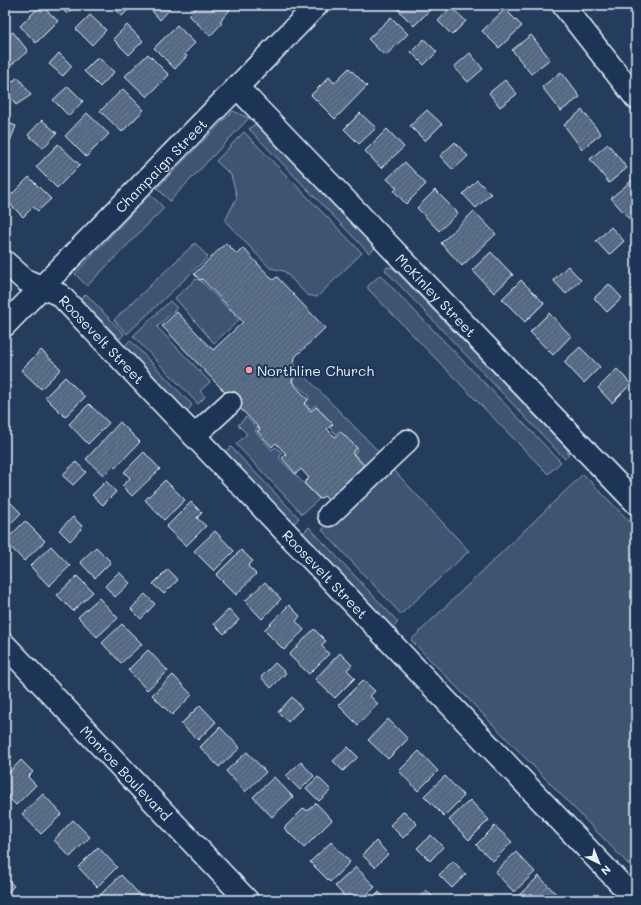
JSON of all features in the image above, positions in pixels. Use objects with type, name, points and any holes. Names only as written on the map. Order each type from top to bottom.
[{"type":"street","name":"Champaign Street","points":[[5,326],[317,5]]},
{"type":"street","points":[[563,5],[636,98]]},
{"type":"street","name":"McKinley Street","points":[[237,87],[636,502]]},
{"type":"street","name":"Roosevelt Street","points":[[5,262],[25,280],[60,295],[636,900]]},
{"type":"street","points":[[194,436],[230,403]]},
{"type":"street","points":[[329,515],[407,441]]},
{"type":"street","name":"Monroe Boulevard","points":[[5,646],[248,900]]},
{"type":"shaded area","points":[[233,111],[249,118],[170,201],[157,188]]},
{"type":"shaded area","points":[[255,124],[375,248],[369,253],[249,129]]},
{"type":"shaded area","points":[[244,132],[362,253],[317,297],[307,295],[284,271],[270,268],[225,221],[237,197],[231,175],[216,161]]},
{"type":"shaded area","points":[[150,194],[164,208],[87,286],[75,274]]},
{"type":"shaded area","points":[[195,243],[208,257],[127,334],[114,320]]},
{"type":"shaded area","points":[[387,267],[393,268],[568,450],[568,456],[565,459],[385,270]]},
{"type":"shaded area","points":[[380,275],[561,462],[548,474],[368,289],[368,286]]},
{"type":"shaded area","points":[[196,279],[201,281],[239,320],[214,343],[175,298]]},
{"type":"shaded area","points":[[86,294],[124,334],[120,339],[81,299]]},
{"type":"shaded area","points":[[170,301],[177,308],[157,327],[210,382],[200,391],[205,397],[198,404],[133,336]]},
{"type":"shaded area","points":[[130,340],[192,405],[187,412],[125,346]]},
{"type":"shaded area","points":[[304,375],[384,457],[370,470],[354,454],[358,449],[340,431],[336,434],[330,428],[333,424],[315,405],[311,409],[305,403],[309,399],[308,395],[292,381],[297,376],[303,377]]},
{"type":"shaded area","points":[[246,417],[257,428],[255,431],[272,450],[276,447],[282,453],[279,458],[319,499],[302,514],[236,444],[247,434],[238,425]]},
{"type":"shaded area","points":[[231,447],[299,518],[294,524],[225,452]]},
{"type":"shaded area","points":[[391,467],[469,551],[401,614],[322,530]]},
{"type":"shaded area","points":[[583,474],[636,528],[636,872],[411,640]]},
{"type":"shaded area","points":[[309,527],[398,622],[393,628],[303,533]]},
{"type":"building","points":[[41,5],[58,21],[36,43],[20,26]]},
{"type":"building","points":[[58,5],[76,5],[67,14]]},
{"type":"building","points":[[110,5],[133,5],[122,16]]},
{"type":"building","points":[[147,5],[166,5],[170,9],[160,20]]},
{"type":"building","points":[[199,5],[226,5],[230,10],[220,21],[222,23],[210,36],[189,15]]},
{"type":"building","points":[[401,5],[435,5],[414,26],[397,9]]},
{"type":"building","points":[[631,5],[636,5],[636,21],[627,8]]},
{"type":"building","points":[[451,7],[466,21],[452,35],[438,21]]},
{"type":"building","points":[[505,9],[522,26],[499,48],[482,31]]},
{"type":"building","points":[[90,15],[106,30],[92,45],[76,29]]},
{"type":"building","points":[[391,17],[408,34],[385,56],[368,39]]},
{"type":"building","points":[[127,25],[143,41],[129,55],[113,39]]},
{"type":"building","points":[[177,25],[195,43],[184,54],[187,56],[175,69],[154,48]]},
{"type":"building","points":[[13,32],[28,51],[5,70],[5,38]]},
{"type":"building","points":[[531,35],[550,59],[531,74],[512,50]]},
{"type":"building","points":[[424,39],[437,52],[424,65],[411,52]]},
{"type":"building","points":[[59,53],[72,66],[63,76],[49,64]]},
{"type":"building","points":[[470,53],[483,69],[468,82],[454,67]]},
{"type":"building","points":[[148,54],[169,75],[147,97],[125,76]]},
{"type":"building","points":[[98,57],[114,72],[100,87],[84,71]]},
{"type":"building","points":[[349,68],[367,86],[335,119],[311,95],[329,77],[334,83]]},
{"type":"building","points":[[561,72],[580,97],[561,111],[542,87]]},
{"type":"building","points":[[18,77],[31,95],[16,105],[5,90],[5,87]]},
{"type":"building","points":[[505,80],[517,94],[500,107],[489,93]]},
{"type":"building","points":[[68,86],[83,101],[69,116],[53,100]]},
{"type":"building","points":[[123,89],[144,110],[122,132],[100,111]]},
{"type":"building","points":[[427,110],[442,124],[425,141],[410,126]]},
{"type":"building","points":[[582,110],[601,134],[582,149],[564,125]]},
{"type":"building","points":[[87,113],[109,134],[86,157],[65,136]]},
{"type":"building","points":[[360,113],[376,128],[359,144],[344,129]]},
{"type":"building","points":[[42,120],[57,133],[43,148],[28,135]]},
{"type":"building","points":[[5,122],[16,126],[8,146],[5,145]]},
{"type":"building","points":[[387,129],[404,147],[381,168],[365,151]]},
{"type":"building","points":[[455,142],[468,156],[453,170],[440,156]]},
{"type":"building","points":[[58,144],[80,165],[57,188],[36,167]]},
{"type":"building","points":[[608,144],[627,168],[609,183],[590,159]]},
{"type":"building","points":[[405,162],[426,184],[406,204],[394,191],[397,188],[387,179]]},
{"type":"building","points":[[29,177],[51,199],[38,211],[33,207],[23,217],[6,200]]},
{"type":"building","points":[[636,177],[636,217],[631,221],[611,198]]},
{"type":"building","points":[[477,180],[491,194],[476,208],[463,194]]},
{"type":"building","points":[[435,190],[458,213],[439,231],[417,208]]},
{"type":"building","points":[[474,211],[496,234],[462,266],[441,243]]},
{"type":"building","points":[[611,227],[624,241],[609,255],[596,241]]},
{"type":"building","name":"Northline Church","points":[[226,243],[237,254],[243,248],[273,280],[277,277],[325,328],[295,357],[292,382],[308,400],[304,404],[311,411],[316,407],[333,424],[327,429],[335,437],[341,432],[357,448],[352,453],[368,470],[333,505],[324,496],[320,499],[304,483],[309,478],[301,469],[296,474],[282,458],[286,454],[276,443],[272,447],[257,431],[260,429],[162,326],[177,312],[213,350],[243,322],[202,279],[200,280],[194,274]]},
{"type":"building","points":[[491,252],[513,275],[494,293],[472,270]]},
{"type":"building","points":[[568,266],[581,280],[566,294],[553,280]]},
{"type":"building","points":[[521,280],[544,303],[525,322],[502,299]]},
{"type":"building","points":[[609,284],[622,298],[607,312],[594,298]]},
{"type":"building","points":[[549,313],[571,336],[553,355],[530,332]]},
{"type":"building","points":[[580,347],[600,367],[584,383],[564,362]]},
{"type":"building","points":[[41,350],[61,369],[41,389],[21,370]]},
{"type":"building","points":[[617,369],[631,384],[612,403],[598,388]]},
{"type":"building","points":[[65,377],[85,397],[65,417],[45,397]]},
{"type":"building","points":[[89,404],[109,423],[88,444],[69,424]]},
{"type":"building","points":[[120,422],[140,442],[115,468],[114,466],[104,476],[86,459]]},
{"type":"building","points":[[144,452],[160,469],[132,496],[122,486],[130,478],[124,472]]},
{"type":"building","points":[[76,462],[86,472],[73,485],[62,475]]},
{"type":"building","points":[[165,480],[185,500],[164,520],[145,500]]},
{"type":"building","points":[[106,481],[116,492],[103,505],[92,495]]},
{"type":"building","points":[[5,497],[21,513],[5,529]]},
{"type":"building","points":[[191,502],[202,513],[197,518],[206,526],[186,546],[166,527]]},
{"type":"building","points":[[73,517],[83,527],[70,541],[59,530]]},
{"type":"building","points":[[25,521],[45,541],[24,561],[5,541]]},
{"type":"building","points":[[215,531],[234,551],[214,571],[194,551]]},
{"type":"building","points":[[51,546],[70,566],[49,586],[30,566]]},
{"type":"building","points":[[96,547],[111,562],[95,578],[80,562]]},
{"type":"building","points":[[241,550],[253,561],[248,566],[256,574],[236,595],[216,575]]},
{"type":"building","points":[[168,569],[178,580],[164,594],[153,584]]},
{"type":"building","points":[[119,572],[130,583],[115,597],[105,586]]},
{"type":"building","points":[[77,576],[93,592],[73,611],[57,595]]},
{"type":"building","points":[[265,582],[281,599],[262,619],[245,601]]},
{"type":"building","points":[[145,594],[155,604],[141,619],[131,609]]},
{"type":"building","points":[[99,598],[118,618],[97,637],[78,617]]},
{"type":"building","points":[[289,605],[300,616],[296,621],[304,630],[284,650],[264,630]]},
{"type":"building","points":[[229,609],[239,620],[224,634],[214,624]]},
{"type":"building","points":[[122,624],[142,644],[121,663],[102,643]]},
{"type":"building","points":[[314,629],[326,641],[321,645],[329,654],[309,674],[289,655]]},
{"type":"building","points":[[148,650],[168,671],[147,690],[128,670]]},
{"type":"building","points":[[340,653],[352,665],[347,670],[355,678],[335,698],[315,679]]},
{"type":"building","points":[[275,663],[286,673],[271,688],[261,677]]},
{"type":"building","points":[[173,675],[192,695],[172,715],[152,695]]},
{"type":"building","points":[[363,680],[375,691],[370,696],[378,704],[358,725],[338,705]]},
{"type":"building","points":[[292,697],[302,708],[288,722],[278,712]]},
{"type":"building","points":[[200,705],[216,722],[198,740],[181,724]]},
{"type":"building","points":[[388,719],[408,739],[388,759],[368,740]]},
{"type":"building","points":[[220,727],[240,748],[219,767],[200,747]]},
{"type":"building","points":[[348,747],[358,757],[343,771],[333,761]]},
{"type":"building","points":[[5,749],[12,757],[5,764]]},
{"type":"building","points":[[419,751],[438,771],[418,791],[399,771]]},
{"type":"building","points":[[247,752],[266,772],[245,792],[226,771]]},
{"type":"building","points":[[21,760],[33,772],[28,777],[36,785],[16,805],[5,794],[5,777]]},
{"type":"building","points":[[301,762],[314,776],[300,790],[286,776]]},
{"type":"building","points":[[445,776],[464,796],[444,816],[424,796]]},
{"type":"building","points":[[274,777],[293,797],[272,817],[253,797]]},
{"type":"building","points":[[318,777],[331,790],[319,801],[306,788]]},
{"type":"building","points":[[43,794],[62,814],[41,834],[22,814]]},
{"type":"building","points":[[470,800],[489,820],[469,840],[449,820]]},
{"type":"building","points":[[316,803],[332,820],[304,848],[284,828],[304,808],[307,811]]},
{"type":"building","points":[[404,811],[417,824],[403,838],[390,825]]},
{"type":"building","points":[[73,820],[90,837],[70,857],[54,840]]},
{"type":"building","points":[[495,826],[512,842],[493,861],[476,845]]},
{"type":"building","points":[[431,835],[443,847],[430,861],[417,848]]},
{"type":"building","points":[[376,841],[388,854],[375,867],[362,855]]},
{"type":"building","points":[[331,842],[350,862],[330,882],[310,862]]},
{"type":"building","points":[[98,847],[117,867],[97,887],[78,867]]},
{"type":"building","points":[[516,852],[535,872],[514,892],[495,872]]},
{"type":"building","points":[[453,861],[466,874],[452,888],[439,875]]},
{"type":"building","points":[[356,867],[375,887],[361,900],[348,900],[335,886]]},
{"type":"building","points":[[121,875],[140,895],[136,900],[105,900],[100,895]]},
{"type":"building","points":[[539,876],[558,896],[554,900],[522,900],[518,896]]},
{"type":"building","points":[[5,877],[14,886],[5,895]]},
{"type":"building","points":[[426,890],[436,900],[417,900]]},
{"type":"building","points":[[379,892],[387,900],[372,900]]},
{"type":"place","name":"Northline Church","points":[[249,370]]}]
